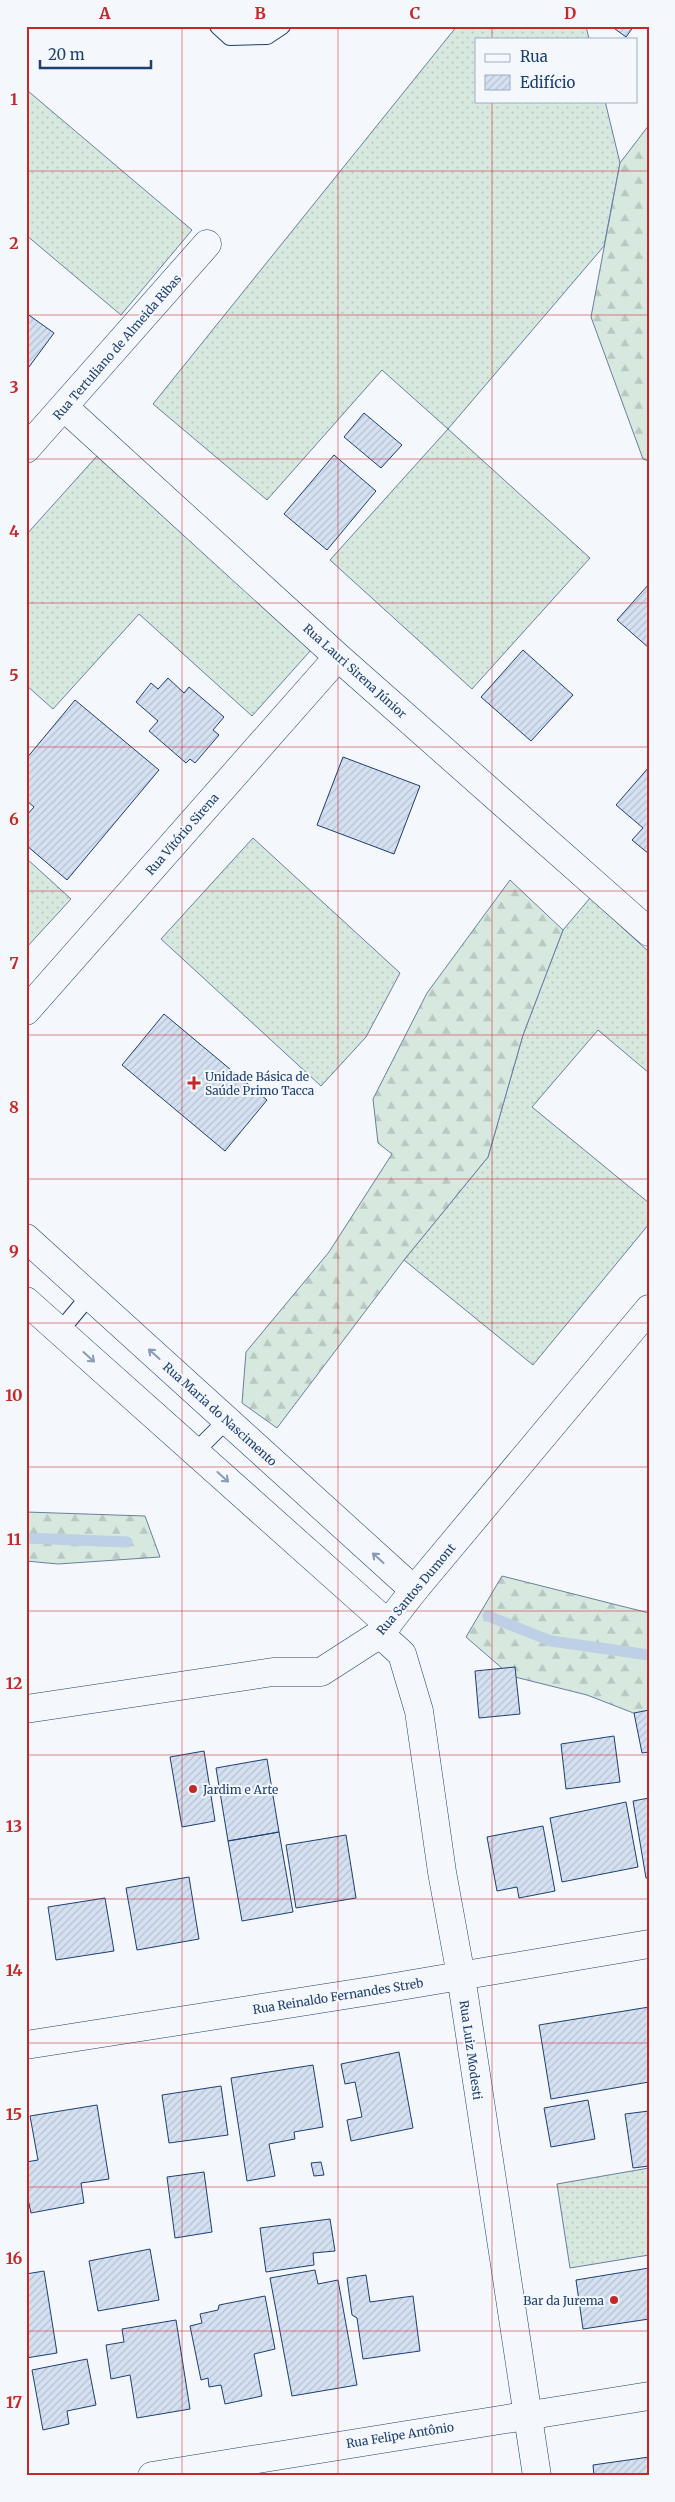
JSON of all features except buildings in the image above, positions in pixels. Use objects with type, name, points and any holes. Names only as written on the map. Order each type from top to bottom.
[{"type":"street","name":"Rua Tertuliano de Almeida Ribas","points":[[26,449],[207,244]]},
{"type":"street","name":"Rua Lauri Sirena Júnior","points":[[64,408],[338,657],[649,932]]},
{"type":"street","name":"Rua Vitório Sirena","points":[[26,1011],[338,657]]},
{"type":"street","name":"Rua Maria do Nascimento","points":[[26,1238],[414,1590]]},
{"type":"street","points":[[26,1301],[195,1452],[384,1629]]},
{"type":"street","name":"Rua Santos Dumont","points":[[26,1709],[273,1672],[320,1672],[384,1629],[414,1590],[649,1309]]},
{"type":"street","name":"Rua Luiz Modesti","points":[[384,1629],[402,1654],[419,1711],[442,1872],[461,1976],[512,2323],[529,2414],[537,2476]]},
{"type":"street","name":"Rua Reinaldo Fernandes Streb","points":[[26,2045],[461,1976],[649,1944]]},
{"type":"street","name":"Rua Felipe Antônio","points":[[152,2476],[649,2396]]},
{"type":"lane","points":[[218,26],[230,37],[267,36],[282,26]]},
{"type":"lane","points":[[60,1331],[90,1295]]},
{"type":"lane","points":[[195,1452],[227,1420]]},
{"type":"green space","points":[[457,26],[586,26],[589,38],[475,38],[475,102],[605,102],[620,163],[604,246],[448,429],[382,370],[267,500],[153,404]]},
{"type":"green space","points":[[28,91],[192,230],[121,315],[26,235],[26,94]]},
{"type":"green space","points":[[649,125],[649,461],[643,459],[591,317],[620,163]]},
{"type":"green space","points":[[448,429],[590,558],[472,689],[330,560]]},
{"type":"green space","points":[[97,456],[311,650],[252,716],[139,614],[53,709],[26,685],[26,535]]},
{"type":"green space","points":[[253,838],[400,973],[366,1037],[321,1086],[161,939]]},
{"type":"green space","points":[[26,858],[71,899],[26,948]]},
{"type":"green space","points":[[510,880],[563,930],[523,1035],[488,1157],[404,1260],[277,1428],[242,1403],[246,1352],[329,1252],[392,1154],[378,1143],[373,1099],[427,993]]},
{"type":"green space","points":[[590,898],[649,952],[649,1073],[598,1030],[532,1107],[649,1203],[649,1224],[533,1365],[404,1260],[488,1157],[523,1035],[563,930]]},
{"type":"green space","points":[[26,1512],[145,1516],[160,1557],[58,1564],[26,1561]]},
{"type":"green space","points":[[502,1576],[649,1613],[649,1719],[587,1695],[511,1676],[466,1637]]},
{"type":"green space","points":[[649,2168],[649,2255],[570,2268],[557,2184]]},
{"type":"waterway","points":[[26,1538],[127,1542]]},
{"type":"waterway","points":[[488,1616],[551,1641],[649,1655]]},
{"type":"place","name":"Unidade Básica de Saúde Primo Tacca","points":[[194,1083]]},
{"type":"place","name":"Jardim e Arte","points":[[193,1789]]},
{"type":"place","name":"Bar da Jurema","points":[[614,2300]]}]
